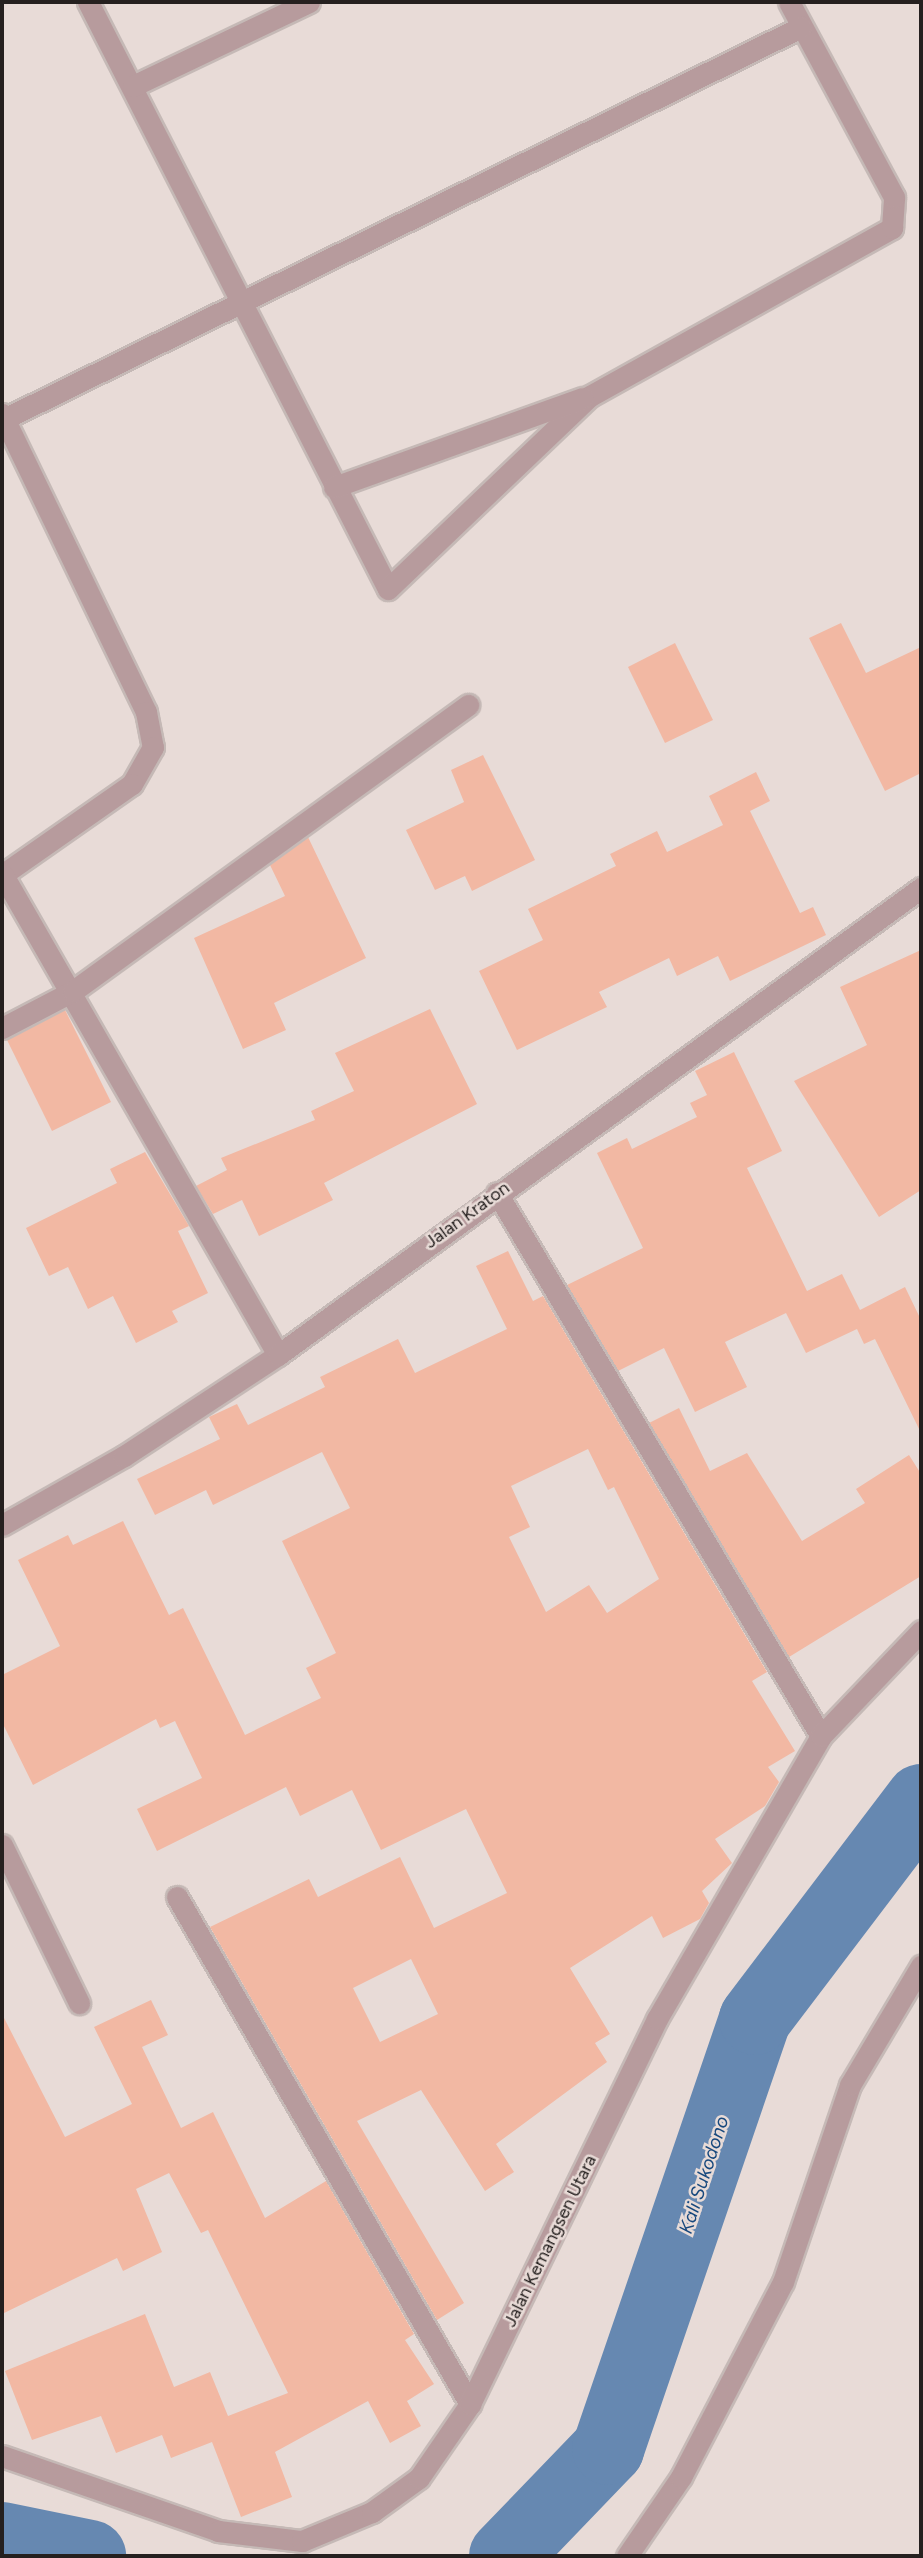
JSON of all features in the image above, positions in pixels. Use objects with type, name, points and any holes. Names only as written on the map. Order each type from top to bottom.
[{"type":"street","points":[[88,2],[133,86],[236,301],[388,589],[590,396]]},
{"type":"street","points":[[133,86],[309,2]]},
{"type":"street","points":[[334,487],[590,396],[892,228],[894,197],[789,2]]},
{"type":"street","points":[[278,1355],[73,991],[2,875],[132,784],[153,747],[146,712],[3,416],[801,27]]},
{"type":"street","points":[[2,1028],[73,991],[468,705]]},
{"type":"street","name":"Jalan Kraton","points":[[2,1525],[124,1456],[278,1355],[497,1193],[921,888]]},
{"type":"street","points":[[497,1193],[821,1736]]},
{"type":"street","name":"Jalan Kemangsen Utara","points":[[2,2456],[218,2531],[305,2549],[372,2512],[419,2478],[470,2404],[657,2019],[821,1736],[921,1631]]},
{"type":"street","points":[[2,1844],[79,2003]]},
{"type":"street","points":[[177,1897],[470,2404]]},
{"type":"street","points":[[627,2556],[681,2477],[783,2282],[802,2241],[850,2085],[921,1966]]},
{"type":"building","points":[[841,623],[866,673],[921,647],[921,773],[885,791],[809,638]]},
{"type":"building","points":[[675,643],[713,720],[665,743],[628,667]]},
{"type":"building","points":[[483,755],[535,860],[472,891],[465,876],[435,890],[406,830],[464,802],[451,770]]},
{"type":"building","points":[[756,772],[770,801],[750,811],[800,913],[813,907],[826,935],[730,981],[718,956],[677,976],[669,958],[599,992],[607,1007],[517,1050],[479,971],[543,940],[528,909],[616,866],[610,854],[657,831],[667,852],[723,825],[709,796]]},
{"type":"building","points":[[308,837],[366,958],[274,1003],[286,1030],[243,1049],[194,938],[285,896],[270,865]]},
{"type":"building","points":[[921,950],[921,1190],[879,1217],[794,1081],[867,1045],[840,987]]},
{"type":"building","points":[[430,1009],[477,1104],[324,1183],[333,1200],[259,1236],[242,1200],[213,1214],[196,1186],[227,1170],[221,1158],[315,1120],[311,1111],[354,1091],[335,1053]]},
{"type":"building","points":[[65,1010],[111,1102],[52,1131],[7,1040]]},
{"type":"building","points":[[734,1052],[782,1151],[747,1168],[807,1291],[842,1274],[860,1310],[905,1287],[921,1320],[921,1433],[875,1339],[864,1344],[857,1329],[806,1353],[786,1313],[725,1342],[747,1387],[695,1412],[664,1348],[618,1371],[567,1285],[643,1248],[597,1153],[627,1138],[632,1149],[697,1117],[690,1103],[707,1095],[695,1071]]},
{"type":"building","points":[[145,1152],[189,1226],[178,1231],[208,1293],[172,1311],[178,1322],[136,1343],[113,1296],[88,1309],[68,1267],[49,1276],[26,1228],[117,1183],[110,1169]]},
{"type":"building","points":[[508,1251],[533,1301],[543,1296],[767,1672],[752,1681],[795,1751],[768,1767],[779,1782],[765,1806],[715,1839],[732,1863],[702,1891],[709,1903],[700,1919],[663,1938],[652,1916],[570,1968],[610,2034],[595,2043],[607,2062],[496,2144],[514,2172],[485,2191],[421,2090],[357,2121],[464,2303],[437,2320],[210,1927],[309,1879],[318,1897],[400,1857],[434,1928],[507,1893],[466,1809],[381,1850],[352,1790],[300,1816],[286,1787],[157,1851],[137,1809],[202,1778],[175,1721],[160,1728],[156,1719],[33,1785],[2,1722],[2,1675],[60,1646],[18,1560],[68,1535],[73,1545],[123,1521],[169,1615],[183,1608],[245,1735],[321,1698],[306,1668],[336,1653],[282,1541],[350,1508],[322,1452],[213,1505],[206,1490],[155,1515],[137,1479],[220,1439],[209,1417],[237,1404],[248,1425],[325,1387],[320,1377],[398,1339],[415,1373],[507,1329],[476,1266]],"holes":[[[588,1449],[608,1490],[614,1487],[659,1579],[607,1613],[589,1585],[546,1612],[509,1537],[530,1527],[511,1486]],[[411,1959],[438,2014],[380,2042],[353,1988]]]},
{"type":"building","points":[[679,1408],[710,1471],[747,1453],[802,1541],[865,1503],[856,1489],[909,1455],[921,1474],[921,1576],[789,1657],[649,1423]]},
{"type":"building","points":[[151,2000],[168,2035],[142,2047],[181,2128],[213,2112],[265,2218],[326,2181],[414,2334],[405,2340],[434,2384],[407,2401],[421,2426],[390,2443],[368,2401],[275,2452],[292,2497],[241,2517],[212,2442],[171,2458],[162,2435],[116,2453],[101,2416],[32,2440],[5,2371],[145,2314],[174,2387],[210,2372],[228,2416],[288,2393],[208,2230],[201,2233],[169,2173],[136,2189],[162,2252],[123,2271],[117,2258],[2,2314],[2,2014],[65,2137],[132,2104],[94,2027]]},
{"type":"waterway","name":"Kali Sukodono","points":[[505,2556],[608,2449],[755,2019],[921,1800]]},
{"type":"waterway","name":"Kali Sukodono","points":[[2,2538],[90,2556]]}]
